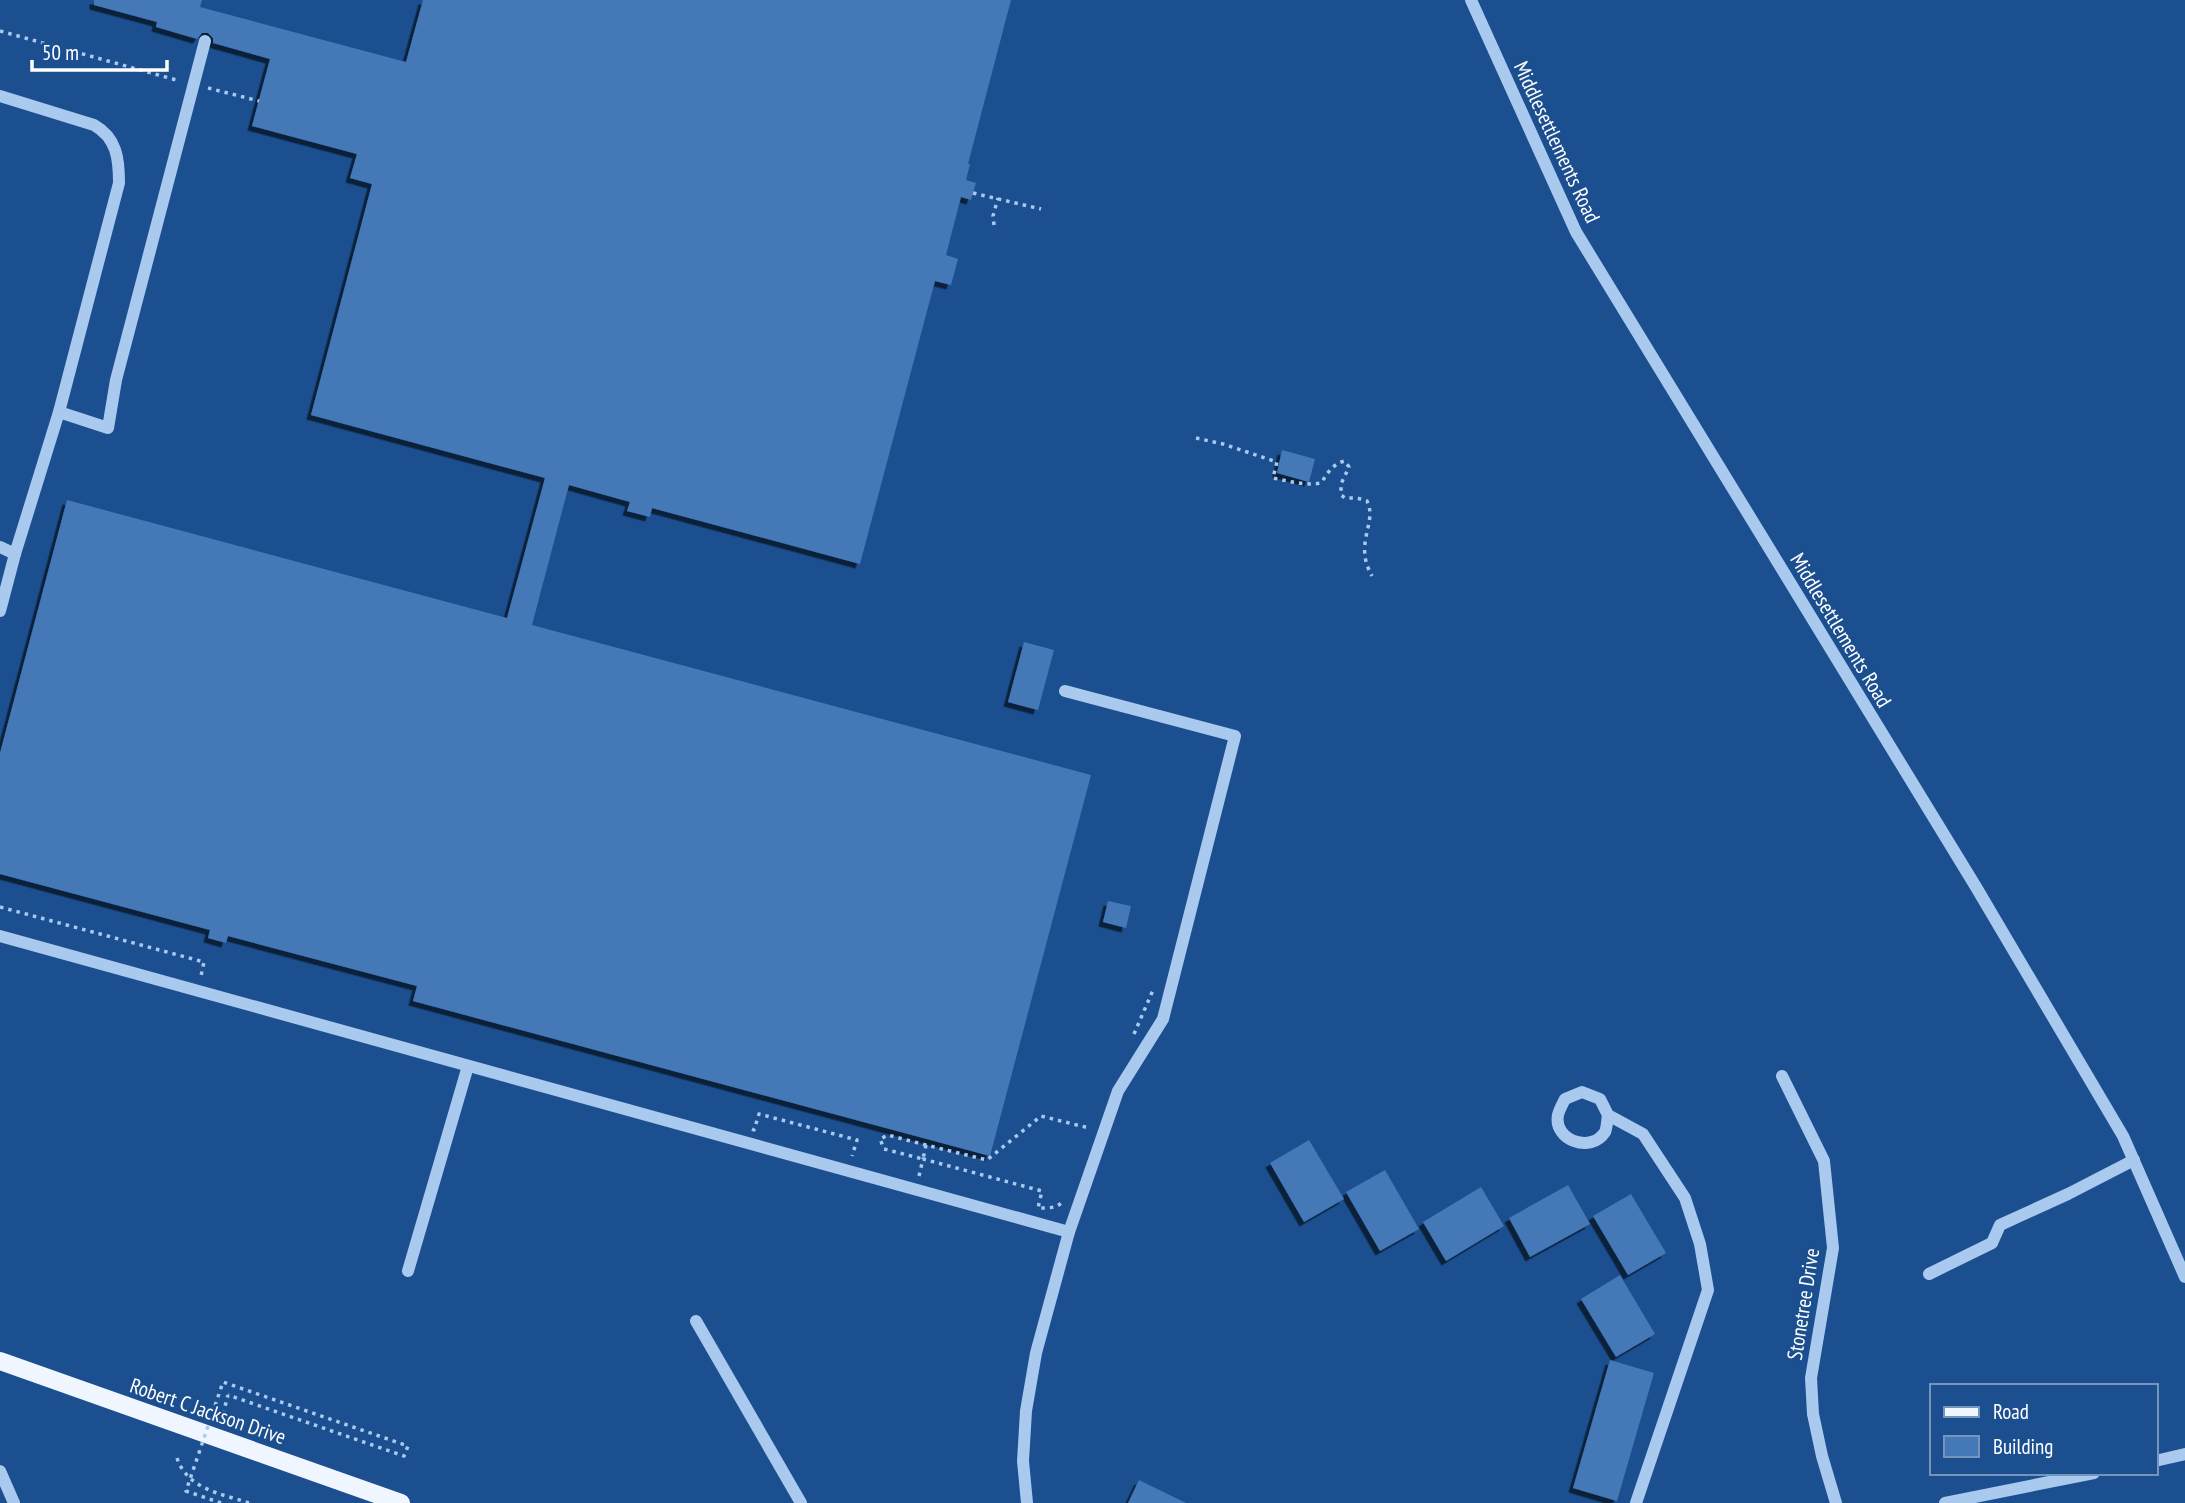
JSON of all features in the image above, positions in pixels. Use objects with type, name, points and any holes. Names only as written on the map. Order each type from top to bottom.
[{"type":"main road","name":"Robert C Jackson Drive","points":[[0,1361],[401,1503]]},
{"type":"street","name":"Middlesettlements Road","points":[[1471,0],[1576,232],[1976,887],[2123,1136],[2185,1277]]},
{"type":"street","points":[[59,412],[108,428],[117,380],[205,41]]},
{"type":"street","points":[[0,96],[94,125],[108,133],[119,162],[119,183],[59,412],[0,611]]},
{"type":"street","points":[[0,547],[15,554]]},
{"type":"street","points":[[1027,1503],[1023,1461],[1026,1411],[1036,1353],[1069,1232],[1118,1091],[1163,1019],[1235,736],[1065,691]]},
{"type":"street","points":[[0,936],[1069,1232]]},
{"type":"street","points":[[408,1271],[468,1066]]},
{"type":"street","name":"Stonetree Drive","points":[[1782,1076],[1824,1161],[1833,1248],[1811,1378],[1813,1414],[1836,1503]]},
{"type":"street","points":[[1608,1115],[1605,1132],[1592,1143],[1575,1143],[1561,1132],[1557,1116],[1565,1099],[1582,1092],[1600,1098],[1608,1115],[1643,1134],[1685,1198],[1700,1244],[1707,1290],[1636,1503]]},
{"type":"street","points":[[1929,1274],[1992,1243],[2000,1225],[2134,1160]]},
{"type":"street","points":[[696,1321],[801,1503]]},
{"type":"street","points":[[2157,1461],[2185,1454]]},
{"type":"street","points":[[0,1471],[14,1503]]},
{"type":"street","points":[[1945,1503],[2084,1475]]},
{"type":"path","points":[[0,30],[259,101]]},
{"type":"path","points":[[973,192],[1041,209]]},
{"type":"path","points":[[994,225],[993,216],[998,198]]},
{"type":"path","points":[[1196,438],[1277,461],[1273,478],[1310,485],[1321,483],[1330,469],[1345,461],[1349,467],[1341,484],[1341,495],[1367,501],[1371,510],[1363,554],[1372,576]]},
{"type":"path","points":[[0,907],[204,962],[200,979]]},
{"type":"path","points":[[1132,1037],[1154,989]]},
{"type":"path","points":[[741,1126],[754,1130],[759,1114],[856,1140],[852,1157],[863,1160]]},
{"type":"path","points":[[1066,1196],[1061,1204],[1038,1208],[1042,1191],[884,1149],[880,1139],[888,1135],[987,1160],[1041,1116],[1089,1127],[1086,1139]]},
{"type":"path","points":[[908,1173],[919,1176],[926,1145]]},
{"type":"path","points":[[221,1503],[186,1491],[223,1382],[408,1446],[404,1456],[228,1395],[223,1414]]},
{"type":"path","points":[[177,1458],[180,1469],[199,1487],[249,1503]]},
{"type":"building","points":[[94,0],[202,0],[200,7],[406,62],[423,0],[1011,0],[968,164],[966,180],[976,183],[971,200],[961,197],[946,255],[958,259],[951,285],[935,281],[860,564],[652,508],[650,517],[627,511],[630,502],[569,485],[532,625],[1091,775],[990,1156],[413,1001],[417,986],[228,936],[226,943],[208,938],[210,930],[0,874],[0,753],[67,500],[507,618],[545,478],[311,415],[372,184],[350,178],[357,154],[252,126],[270,59],[213,43],[213,38],[208,33],[202,33],[197,39],[156,27],[157,22],[94,5]]},
{"type":"building","points":[[1282,450],[1315,459],[1309,482],[1277,473]]},
{"type":"building","points":[[1024,642],[1054,650],[1038,710],[1008,702]]},
{"type":"building","points":[[1108,901],[1131,906],[1126,928],[1103,922]]},
{"type":"building","points":[[1309,1140],[1344,1199],[1304,1222],[1270,1163]]},
{"type":"building","points":[[1385,1170],[1419,1229],[1380,1251],[1346,1192]]},
{"type":"building","points":[[1568,1185],[1590,1224],[1530,1257],[1509,1218]]},
{"type":"building","points":[[1481,1187],[1504,1226],[1446,1261],[1423,1222]]},
{"type":"building","points":[[1631,1194],[1666,1253],[1628,1275],[1593,1216]]},
{"type":"building","points":[[1620,1275],[1655,1334],[1616,1357],[1581,1299]]},
{"type":"building","points":[[1610,1360],[1654,1373],[1617,1501],[1573,1488]]},
{"type":"building","points":[[1139,1480],[1186,1503],[1128,1503]]}]
